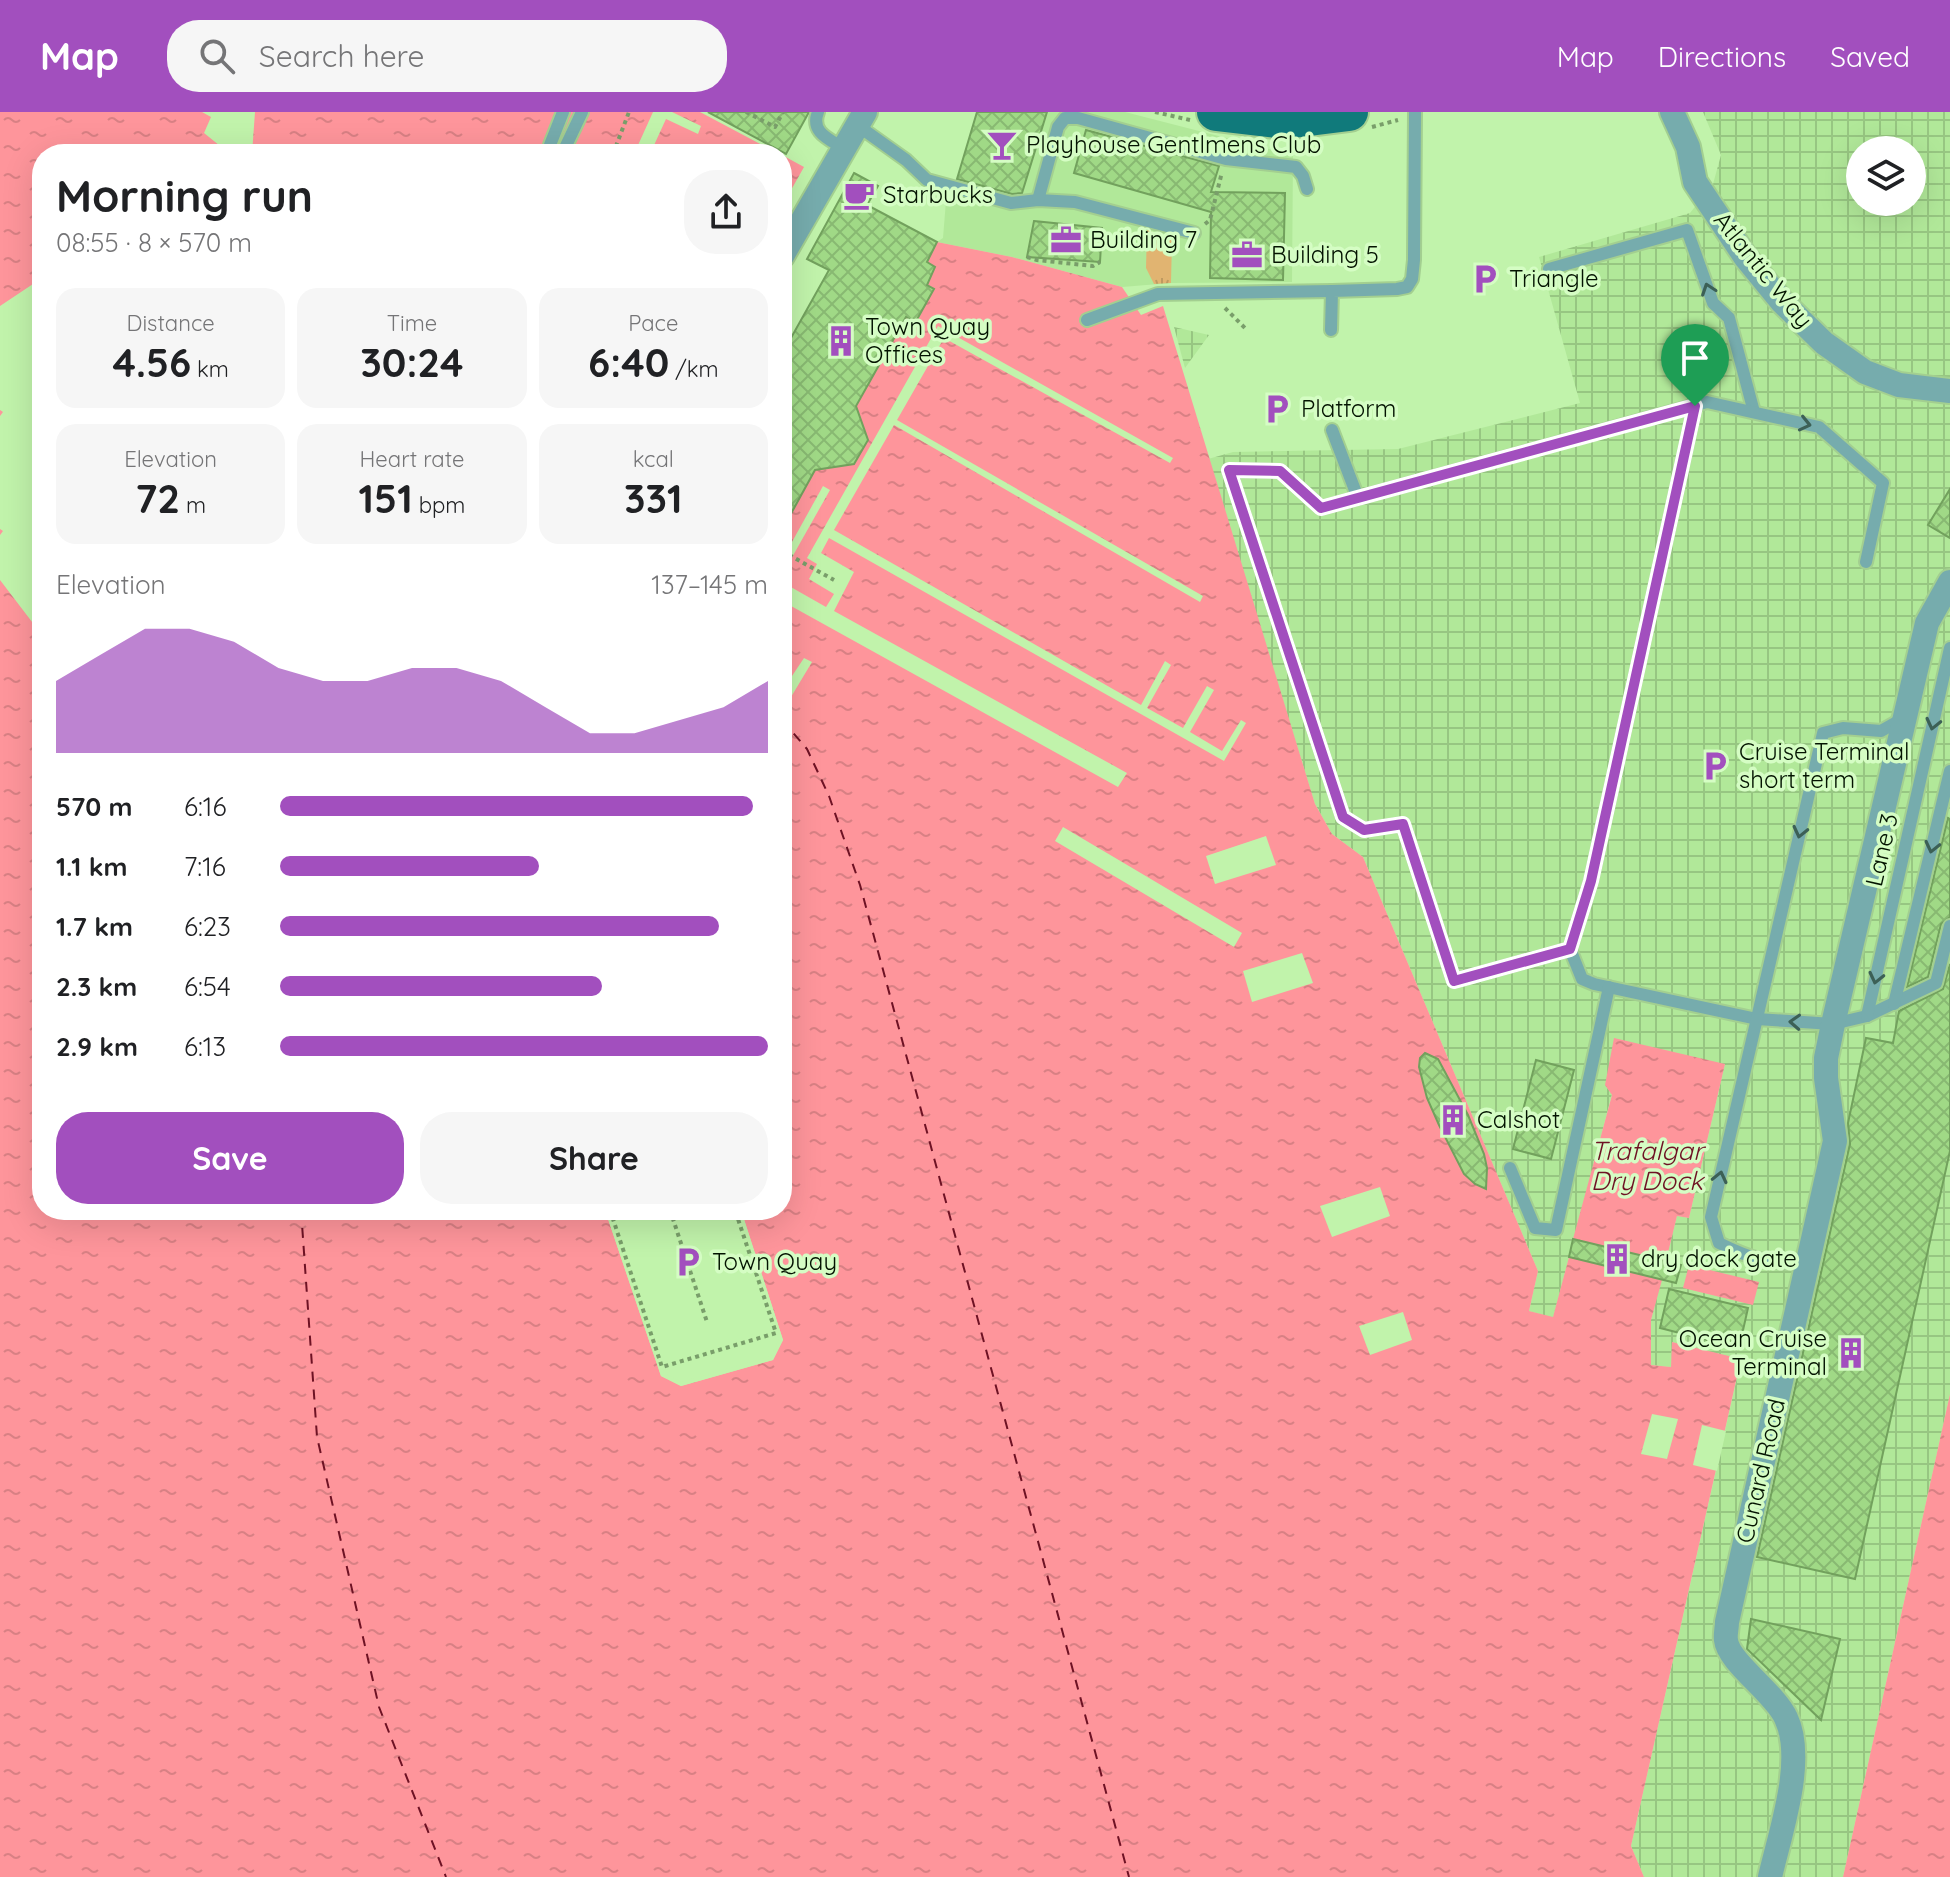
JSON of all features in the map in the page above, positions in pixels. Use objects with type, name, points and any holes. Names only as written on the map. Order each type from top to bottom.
[{"type":"main road","points":[[1216,112],[1285,120],[1349,112]]},
{"type":"street","name":"Atlantic Way","points":[[1672,112],[1688,147],[1695,182],[1746,258],[1782,302],[1824,343],[1865,372],[1899,385],[1950,391]]},
{"type":"street","points":[[792,238],[861,119]]},
{"type":"street","name":"Cunard Road","points":[[1770,1877],[1791,1785],[1793,1748],[1786,1718],[1760,1683],[1736,1662],[1726,1643],[1726,1632],[1835,1141],[1826,1078],[1826,1058],[1833,1024],[1927,623],[1950,582]]},
{"type":"lane","points":[[550,144],[563,112]]},
{"type":"lane","points":[[567,144],[582,112]]},
{"type":"lane","points":[[818,112],[815,123],[819,132],[843,148]]},
{"type":"lane","points":[[1087,320],[1158,294],[1407,287],[1412,279],[1414,260],[1415,112]]},
{"type":"lane","points":[[1038,200],[1058,127],[1065,118],[1078,118],[1226,159],[1296,167],[1307,189]]},
{"type":"lane","points":[[861,119],[927,180],[1011,203],[1038,200],[1075,202],[1194,233]]},
{"type":"lane","points":[[1549,269],[1687,230],[1713,303],[1729,318],[1754,412]]},
{"type":"lane","points":[[1331,330],[1332,291]]},
{"type":"lane","points":[[1570,949],[1454,981],[1403,824],[1364,830],[1343,817],[1229,470],[1280,471],[1321,508],[1707,402],[1819,427],[1883,483],[1866,562]]},
{"type":"lane","points":[[1695,406],[1591,881],[1570,949],[1582,979],[1757,1019],[1833,1024],[1867,1016],[1936,983],[1950,926]]},
{"type":"lane","points":[[1332,430],[1358,498]]},
{"type":"lane","name":"Lane 3","points":[[1867,1016],[1950,648]]},
{"type":"lane","points":[[1808,1261],[1785,1265],[1748,1258],[1719,1243],[1711,1217],[1823,733],[1843,728],[1881,731],[1907,716]]},
{"type":"lane","points":[[1894,1004],[1950,771]]},
{"type":"lane","points":[[1510,1168],[1535,1228],[1556,1230],[1609,987]]},
{"type":"path","points":[[617,144],[629,112]]},
{"type":"path","points":[[746,112],[775,127],[783,112]]},
{"type":"path","points":[[1194,233],[1210,220],[1226,159]]},
{"type":"path","points":[[1027,257],[1093,266],[1100,262]]},
{"type":"path","points":[[1210,293],[1246,329]]},
{"type":"path","points":[[792,557],[834,580]]},
{"type":"path","points":[[613,1220],[662,1367],[776,1333],[738,1220]]},
{"type":"path","points":[[673,1220],[707,1322]]},
{"type":"shaded area","points":[[1048,112],[1125,112],[1293,155],[1292,282],[1171,283],[1122,287],[1012,257],[937,242],[943,238],[946,201],[957,179],[1021,196]]},
{"type":"shaded area","points":[[1703,112],[1950,112],[1950,1394],[1843,1877],[1644,1877],[1631,1846],[1741,1360],[1672,1342],[1671,1367],[1650,1365],[1651,1320],[1677,1216],[1689,1218],[1725,1064],[1605,1085],[1612,1094],[1553,1318],[1529,1311],[1538,1271],[1363,857],[1332,834],[1315,804],[1208,459],[1233,452],[1398,449],[1580,403],[1539,257],[1690,213],[1713,184],[1721,155]]},
{"type":"shaded area","points":[[1174,327],[1209,335],[1185,368]]},
{"type":"green space","points":[[1147,230],[1172,239],[1171,283],[1154,284],[1146,268]]},
{"type":"water","points":[[0,112],[700,112],[760,144],[32,144],[32,1220],[608,1220],[661,1376],[681,1386],[773,1360],[783,1340],[744,1220],[792,1220],[792,512],[815,470],[854,463],[856,406],[897,312],[915,322],[934,289],[927,285],[927,262],[937,242],[1012,257],[1122,287],[1141,315],[1163,306],[1315,804],[1332,834],[1363,857],[1538,1271],[1529,1311],[1553,1317],[1569,1257],[1662,1280],[1651,1320],[1651,1365],[1671,1367],[1672,1342],[1741,1359],[1631,1846],[1644,1877],[0,1877]]},
{"type":"water","points":[[792,160],[804,167],[792,188]]},
{"type":"water","name":"Trafalgar Dry Dock","points":[[1614,1038],[1725,1064],[1689,1218],[1677,1216],[1666,1261],[1573,1239],[1612,1095],[1605,1085]]},
{"type":"water","points":[[1689,1265],[1759,1282],[1753,1305],[1683,1288]]},
{"type":"water","points":[[1950,1394],[1950,1877],[1843,1877]]},
{"type":"pier","points":[[202,112],[255,112],[253,144],[218,144],[204,133],[211,117]]},
{"type":"pier","points":[[653,112],[672,112],[701,126],[698,134],[666,119],[655,144],[639,144]]},
{"type":"pier","points":[[32,285],[32,622],[0,580],[0,535],[3,531],[0,529],[0,416],[3,412],[0,410],[0,306]]},
{"type":"pier","points":[[938,326],[1173,458],[1170,463],[944,338],[897,420],[1203,596],[1200,602],[894,425],[834,530],[1141,705],[1165,661],[1171,665],[1147,708],[1183,728],[1207,686],[1214,690],[1190,732],[1222,751],[1241,720],[1246,723],[1224,761],[829,538],[821,553],[854,572],[834,611],[1127,773],[1118,787],[792,607],[792,588],[826,607],[834,594],[809,579],[817,564],[807,558]]},
{"type":"pier","points":[[823,486],[830,490],[792,557],[792,542]]},
{"type":"pier","points":[[804,658],[812,662],[792,695],[792,676]]},
{"type":"pier","points":[[1063,827],[1242,933],[1234,947],[1055,841]]},
{"type":"pier","points":[[1266,836],[1276,865],[1215,884],[1206,856]]},
{"type":"pier","points":[[1302,953],[1313,983],[1252,1002],[1243,971]]},
{"type":"pier","points":[[1380,1187],[1390,1216],[1332,1237],[1320,1206]]},
{"type":"pier","points":[[608,1220],[612,1220],[664,1373],[681,1382],[771,1356],[779,1339],[740,1220],[744,1220],[783,1340],[773,1360],[681,1386],[661,1376]]},
{"type":"pier","points":[[1403,1312],[1412,1340],[1370,1355],[1359,1326]]},
{"type":"pier","points":[[1652,1414],[1678,1419],[1667,1459],[1641,1454]]},
{"type":"pier","points":[[1702,1425],[1726,1431],[1717,1471],[1693,1465]]},
{"type":"building","points":[[708,112],[809,112],[791,144],[767,144]]},
{"type":"building","name":"Playhouse Gentlmens Club","points":[[977,112],[1047,112],[1022,193],[1012,194],[957,179]]},
{"type":"building","points":[[1086,130],[1219,166],[1211,192],[1285,193],[1283,280],[1210,278],[1211,212],[1074,173]]},
{"type":"building","name":"Town Quay Offices","points":[[854,173],[878,186],[867,205],[937,242],[927,262],[935,267],[927,285],[934,289],[915,323],[906,317],[856,406],[868,440],[854,464],[815,470],[792,512],[792,336],[829,270],[807,259]]},
{"type":"building","name":"Building 7","points":[[1034,221],[1102,228],[1100,262],[1027,257]]},
{"type":"building","points":[[1950,489],[1950,538],[1928,525]]},
{"type":"building","points":[[1948,818],[1950,917],[1941,924],[1928,977],[1907,987]]},
{"type":"building","name":"Ocean Cruise Terminal","points":[[1950,964],[1950,1151],[1855,1579],[1757,1557],[1850,1144],[1848,1123],[1866,1038],[1893,1043],[1899,1011],[1943,989]]},
{"type":"building","name":"Calshot","points":[[1425,1053],[1438,1059],[1468,1115],[1484,1154],[1486,1189],[1464,1174],[1439,1125],[1427,1098],[1419,1067],[1420,1058]]},
{"type":"building","points":[[1536,1060],[1574,1070],[1551,1159],[1513,1149]]},
{"type":"building","name":"dry dock gate","points":[[1573,1239],[1681,1265],[1676,1283],[1569,1257]]},
{"type":"building","points":[[1669,1289],[1748,1308],[1739,1348],[1660,1328]]},
{"type":"building","points":[[1751,1619],[1840,1639],[1821,1720],[1747,1649]]},
{"type":"ferry route","points":[[792,732],[807,749],[829,796],[860,885],[1129,1877]]},
{"type":"ferry route","points":[[302,1220],[317,1437],[379,1707],[446,1877]]},
{"type":"place","name":"Playhouse Gentlmens Club","points":[[1002,145]]},
{"type":"place","name":"Starbucks","points":[[859,195]]},
{"type":"place","name":"Building 7","points":[[1066,240]]},
{"type":"place","name":"Building 5","points":[[1247,255]]},
{"type":"place","name":"Triangle","points":[[1485,279]]},
{"type":"place","name":"Town Quay Offices","points":[[841,341]]},
{"type":"place","name":"Platform","points":[[1277,409]]},
{"type":"place","name":"Cruise Terminal short term","points":[[1715,766]]},
{"type":"place","name":"Calshot","points":[[1453,1120]]},
{"type":"place","name":"dry dock gate","points":[[1617,1259]]},
{"type":"place","name":"Town Quay","points":[[688,1262]]},
{"type":"place","name":"Ocean Cruise Terminal","points":[[1851,1353]]},
{"type":"route","points":[[1695,406],[1591,881],[1570,949],[1454,981],[1403,824],[1364,830],[1343,817],[1229,470],[1280,471],[1321,508],[1695,406]]}]
